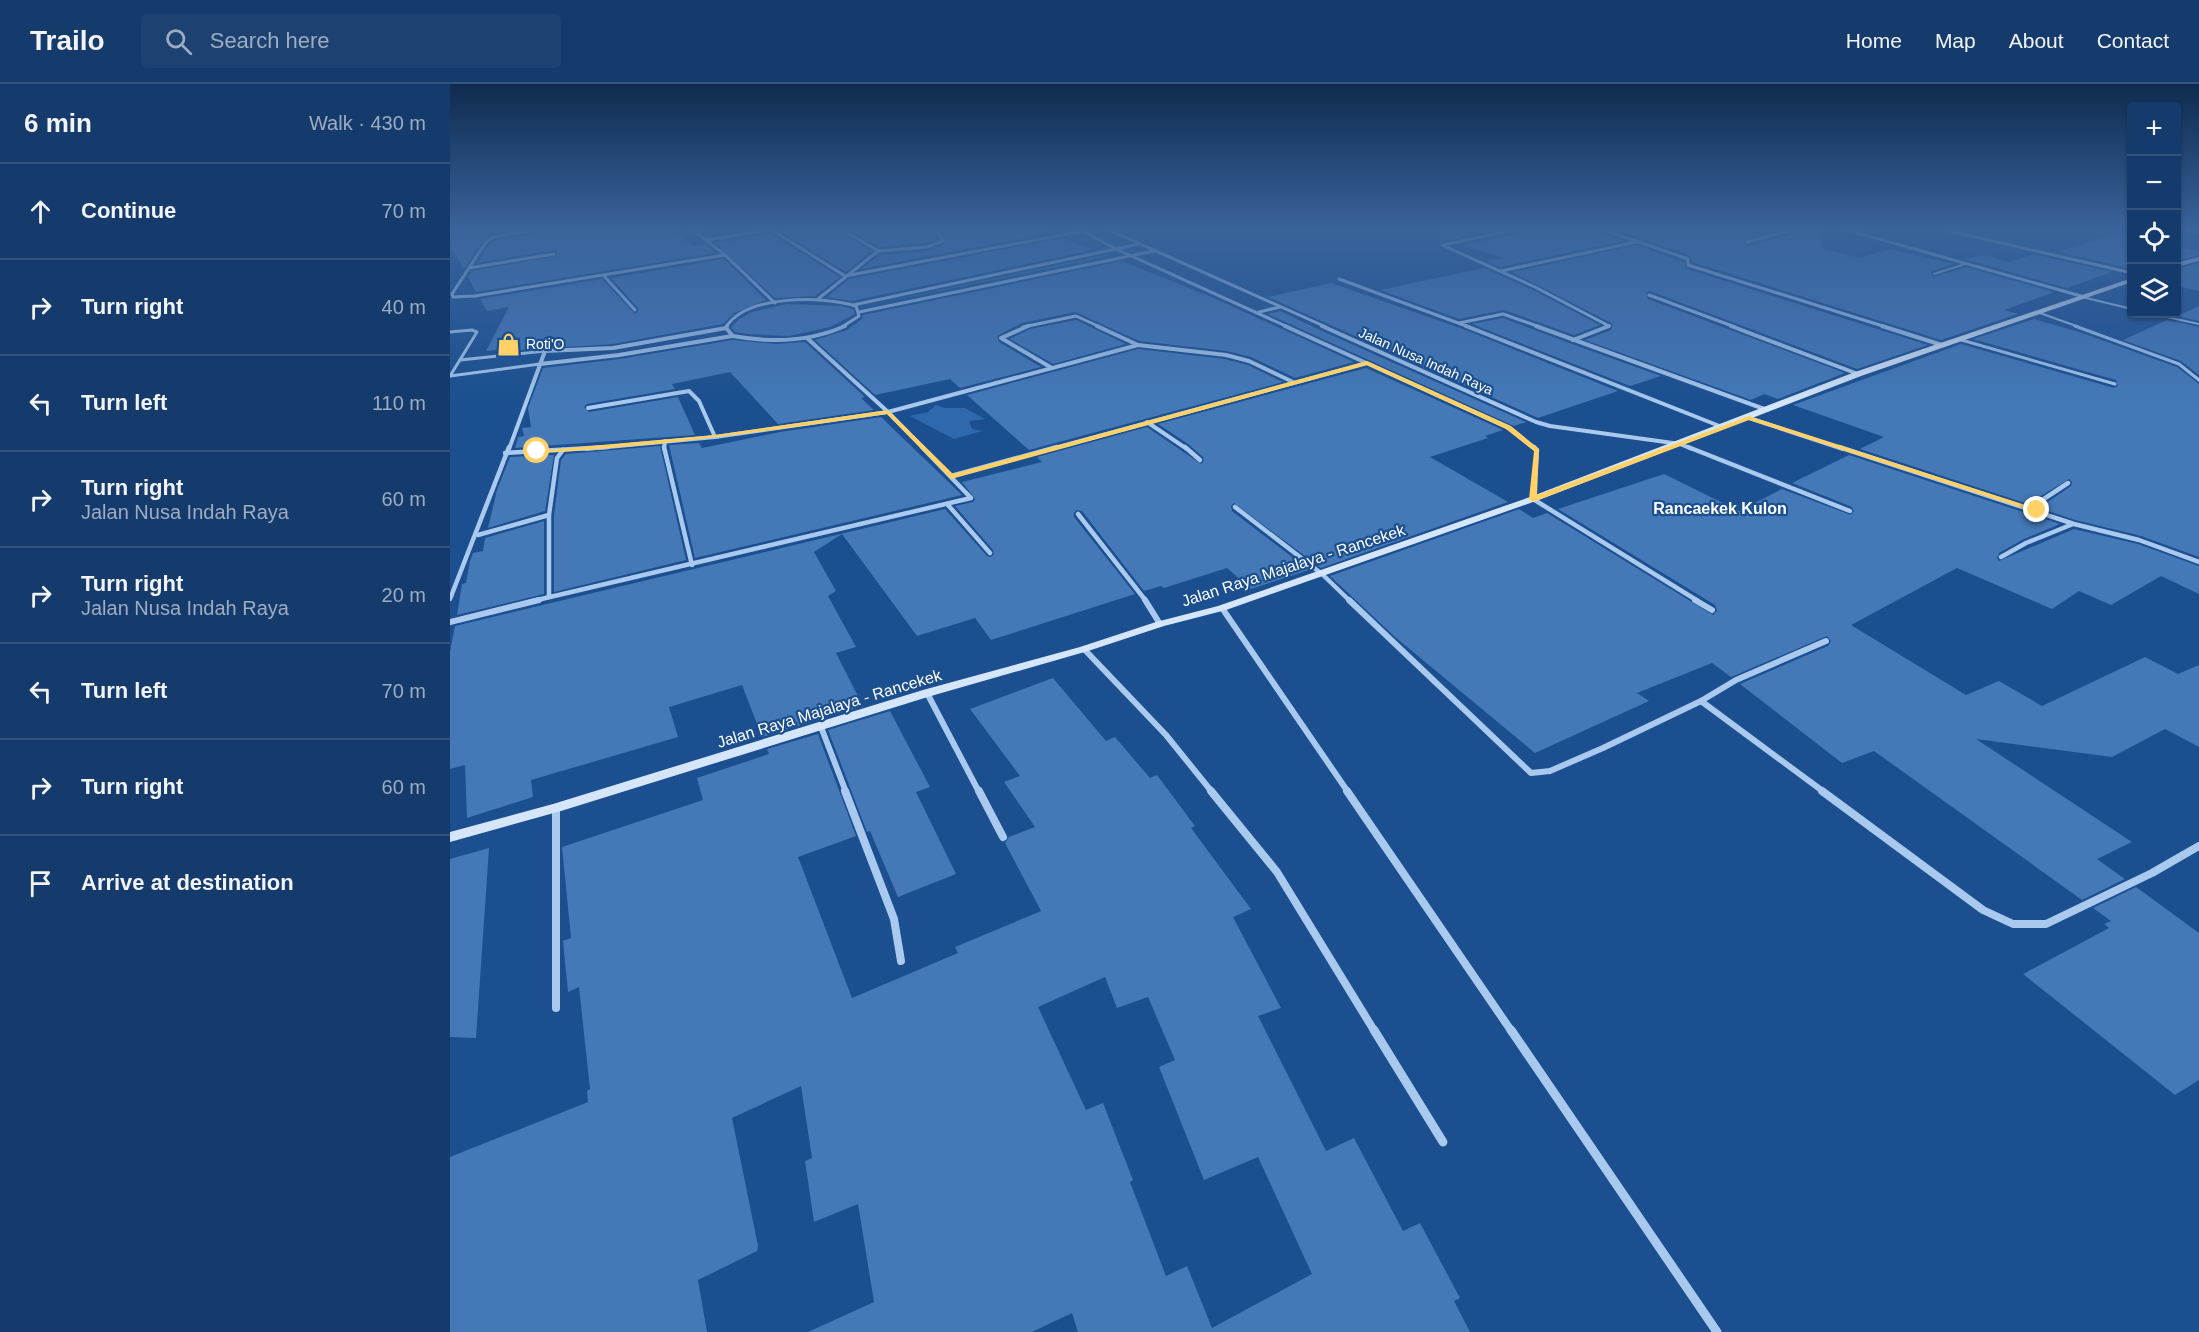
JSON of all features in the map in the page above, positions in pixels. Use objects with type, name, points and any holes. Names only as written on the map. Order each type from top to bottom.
[{"type":"main road","name":"Jalan Raya Majalaya - Rancekek","points":[[450,837],[556,808],[927,693],[1222,608],[1533,499],[1749,418],[1858,374],[2106,288]]},
{"type":"street","points":[[456,288],[452,294],[453,297],[525,288]]},
{"type":"street","points":[[615,288],[635,310]]},
{"type":"street","points":[[760,288],[775,303]]},
{"type":"street","points":[[818,299],[831,288]]},
{"type":"street","points":[[852,305],[931,288]]},
{"type":"street","points":[[859,312],[975,288]]},
{"type":"street","name":"Jalan Nusa Indah Raya","points":[[1206,288],[1509,428],[1537,450],[1533,499]]},
{"type":"street","name":"Jalan Nusa Indah Raya","points":[[1238,288],[1536,422],[1550,426],[1680,444],[1850,511]]},
{"type":"street","points":[[1364,288],[1722,427]]},
{"type":"street","points":[[1534,288],[1609,326],[1572,340]]},
{"type":"street","points":[[1762,288],[1942,345]]},
{"type":"street","points":[[2053,288],[2081,296]]},
{"type":"street","points":[[1649,295],[1858,374]]},
{"type":"street","points":[[726,328],[728,321],[738,314],[775,303],[818,299],[837,300],[852,305],[859,312]]},
{"type":"street","points":[[1259,312],[1280,307]]},
{"type":"street","points":[[540,364],[619,356],[733,336],[758,340],[807,338],[841,328],[859,316],[859,312]]},
{"type":"street","points":[[1458,323],[1503,314],[1767,411]]},
{"type":"street","points":[[1052,368],[1001,338],[1016,330],[1065,316],[1076,316],[1138,345],[1226,355],[1249,361],[1293,382]]},
{"type":"street","points":[[726,328],[733,336]]},
{"type":"street","points":[[450,599],[478,536],[505,453],[545,351],[581,351],[620,347],[726,328]]},
{"type":"street","points":[[450,622],[971,498],[888,412],[807,338]]},
{"type":"street","points":[[505,453],[715,437],[888,412],[1138,345]]},
{"type":"street","points":[[951,476],[1367,363]]},
{"type":"street","points":[[588,408],[689,391],[699,401],[715,437]]},
{"type":"street","points":[[1749,418],[2074,524],[2139,540],[2199,562]]},
{"type":"street","points":[[1147,422],[1179,442],[1200,460]]},
{"type":"street","points":[[665,441],[664,451],[692,565]]},
{"type":"street","points":[[549,597],[549,515],[557,458],[563,450]]},
{"type":"street","points":[[2030,508],[2068,483]]},
{"type":"street","points":[[1533,499],[1712,610]]},
{"type":"street","points":[[948,505],[990,553]]},
{"type":"street","points":[[1235,507],[1322,574],[1531,773],[1550,771],[1701,701],[1736,680],[1826,641]]},
{"type":"street","points":[[1078,514],[1143,594],[1160,624]]},
{"type":"street","points":[[478,536],[549,515]]},
{"type":"street","points":[[2001,557],[2026,543],[2074,524]]},
{"type":"street","points":[[1222,608],[1717,1332]]},
{"type":"street","points":[[1084,649],[1166,735],[1276,872],[1443,1142]]},
{"type":"street","points":[[927,693],[1003,837]]},
{"type":"street","points":[[1701,701],[1983,910],[2013,924],[2046,924],[2152,873],[2199,846]]},
{"type":"street","points":[[821,727],[894,919],[901,961]]},
{"type":"street","points":[[556,808],[556,1008]]},
{"type":"lane","points":[[2081,296],[2127,308]]},
{"type":"lane","points":[[2034,312],[2179,364],[2199,380]]},
{"type":"lane","points":[[2171,318],[2199,324]]},
{"type":"lane","points":[[450,332],[472,330],[477,332],[450,376]]},
{"type":"lane","points":[[1958,339],[2115,384]]},
{"type":"lane","points":[[460,360],[545,351]]},
{"type":"lane","points":[[450,376],[540,364]]},
{"type":"shaded area","points":[[936,405],[945,408],[965,408],[985,419],[969,421],[972,429],[982,431],[954,439],[910,416],[928,412]]},
{"type":"building","points":[[474,288],[499,288],[476,292]]},
{"type":"building","points":[[546,288],[611,288],[635,314],[638,308],[620,288],[754,288],[766,300],[734,313],[723,324],[613,344],[486,351],[509,307],[487,311],[480,299]]},
{"type":"building","points":[[764,288],[825,288],[815,296],[775,298]]},
{"type":"building","points":[[838,288],[912,288],[852,301],[827,297]]},
{"type":"building","points":[[948,288],[952,288],[860,307]]},
{"type":"building","points":[[991,288],[1190,288],[1354,362],[1295,378],[1251,357],[1227,351],[1139,341],[1075,312],[1022,323],[997,336],[999,342],[1041,367],[960,388],[950,379],[875,395],[815,340],[847,330],[862,319],[863,315]]},
{"type":"building","points":[[1307,288],[1346,288],[1463,329],[1618,391],[1538,418],[1268,297]]},
{"type":"building","points":[[1529,288],[1600,325],[1574,335],[1504,310],[1459,319],[1380,290]]},
{"type":"building","points":[[1544,288],[1748,288],[1928,345],[1857,369],[1650,291],[1646,293],[1648,299],[1845,373],[1778,399],[1764,394],[1751,400],[1585,340],[1611,330],[1613,324]]},
{"type":"building","points":[[1776,288],[2041,288],[2054,292],[2004,310],[2018,314],[1941,340]]},
{"type":"building","points":[[787,304],[841,306],[853,309],[855,314],[830,327],[789,336],[735,332],[731,327],[739,319],[752,312]]},
{"type":"building","points":[[2199,306],[2199,321],[2181,317],[2181,314]]},
{"type":"building","points":[[1280,311],[1526,422],[1514,426],[1268,314]]},
{"type":"building","points":[[1503,318],[1661,376],[1630,386],[1472,324]]},
{"type":"building","points":[[2034,319],[2079,332],[2177,367],[2199,384],[2199,557],[2141,536],[2075,520],[2039,508],[2071,486],[2072,482],[2069,479],[2028,504],[1860,449],[1884,437],[1793,405],[1961,344],[2114,388],[2118,386],[2116,380],[1973,339]]},
{"type":"building","points":[[1076,320],[1126,344],[1053,364],[1010,339],[1030,329]]},
{"type":"building","points":[[2167,320],[2199,327],[2199,375],[2181,361],[2123,340]]},
{"type":"building","points":[[733,340],[776,344],[805,342],[865,397],[861,398],[874,410],[778,424],[730,372],[672,384],[675,389],[587,404],[584,407],[589,412],[678,397],[695,435],[515,448],[518,437],[524,436],[522,428],[531,427],[528,408],[543,368],[620,359]]},
{"type":"building","points":[[1138,349],[1225,359],[1248,365],[1283,382],[1029,450],[967,395]]},
{"type":"building","points":[[1366,368],[1503,430],[1485,436],[1488,438],[1430,457],[1508,502],[1321,568],[1234,503],[1231,506],[1232,511],[1309,570],[1251,589],[1227,568],[1164,588],[1161,586],[1144,591],[1082,511],[1077,510],[1074,517],[1135,594],[991,640],[975,618],[917,636],[842,534],[814,552],[836,591],[828,596],[856,647],[836,653],[863,706],[762,737],[742,685],[669,707],[678,737],[531,780],[533,797],[467,818],[465,765],[450,769],[450,652],[455,626],[945,509],[987,556],[991,557],[994,554],[993,550],[955,506],[973,502],[975,499],[962,482],[1042,462],[1037,457],[1147,427],[1201,464],[1204,461],[1203,457],[1158,424]]},
{"type":"building","points":[[881,417],[962,495],[695,558],[669,445],[699,443],[702,448],[780,432]]},
{"type":"building","points":[[660,446],[686,560],[554,592],[554,515],[561,460],[566,454]]},
{"type":"building","points":[[554,455],[545,511],[488,528],[497,490],[510,457]]},
{"type":"building","points":[[1849,455],[2060,524],[2024,539],[1999,553],[1997,558],[1999,561],[2074,529],[2138,544],[2199,566],[2199,594],[2161,576],[2111,605],[2079,591],[2052,609],[1957,568],[1851,625],[1966,695],[1999,681],[2042,706],[2145,657],[2178,674],[2199,665],[2199,747],[2165,729],[2112,757],[1976,739],[2132,842],[2097,859],[2125,879],[2082,900],[1874,751],[1842,763],[1740,684],[1828,646],[1831,641],[1827,636],[1731,677],[1712,663],[1637,693],[1649,701],[1535,753],[1395,637],[1330,576],[1519,509],[1533,518],[1547,513],[1713,615],[1717,611],[1715,605],[1558,509],[1664,474],[1739,511],[1782,489],[1851,515],[1854,511],[1852,507],[1792,483]]},
{"type":"building","points":[[544,521],[544,594],[457,615],[462,584],[466,583],[470,561],[473,553],[483,551],[485,538]]},
{"type":"building","points":[[1053,678],[1106,741],[1115,737],[1150,778],[1157,775],[1195,826],[1191,828],[1251,909],[1233,917],[1281,1008],[1258,1016],[1326,1151],[1354,1138],[1403,1231],[1420,1223],[1460,1298],[1454,1301],[1470,1332],[1078,1332],[1072,1313],[1032,1332],[808,1332],[874,1302],[858,1204],[814,1222],[805,1161],[812,1158],[801,1086],[732,1118],[758,1246],[757,1251],[698,1280],[707,1332],[450,1332],[450,1157],[588,1102],[587,1091],[590,1089],[579,987],[568,992],[563,941],[571,938],[562,847],[703,800],[697,778],[769,754],[767,749],[818,734],[856,836],[798,857],[852,998],[958,953],[955,947],[1041,911],[1005,843],[1009,837],[1035,827],[1004,782],[1020,776],[970,709]],"holes":[[[1105,977],[1117,1008],[1148,997],[1175,1060],[1159,1067],[1204,1180],[1258,1157],[1312,1274],[1212,1328],[1187,1266],[1166,1276],[1130,1182],[1133,1180],[1103,1103],[1086,1110],[1038,1007]]]},
{"type":"building","points":[[890,711],[930,787],[916,792],[956,874],[898,897],[870,831],[867,832],[828,730]]},
{"type":"building","points":[[489,848],[476,1038],[450,1037],[450,859]]},
{"type":"building","points":[[2136,887],[2199,933],[2199,1080],[2175,1095],[2023,974],[2109,928],[2104,924],[2111,921],[2093,908]]},
{"type":"place","name":"Roti'O","points":[[508,344]]},
{"type":"district","name":"Rancaekek Kulon","points":[[1720,508]]},
{"type":"route","points":[[537,451],[601,448],[715,437],[888,412],[951,476],[1367,363],[1509,428],[1537,450],[1533,499],[1749,418],[2037,510]]}]
